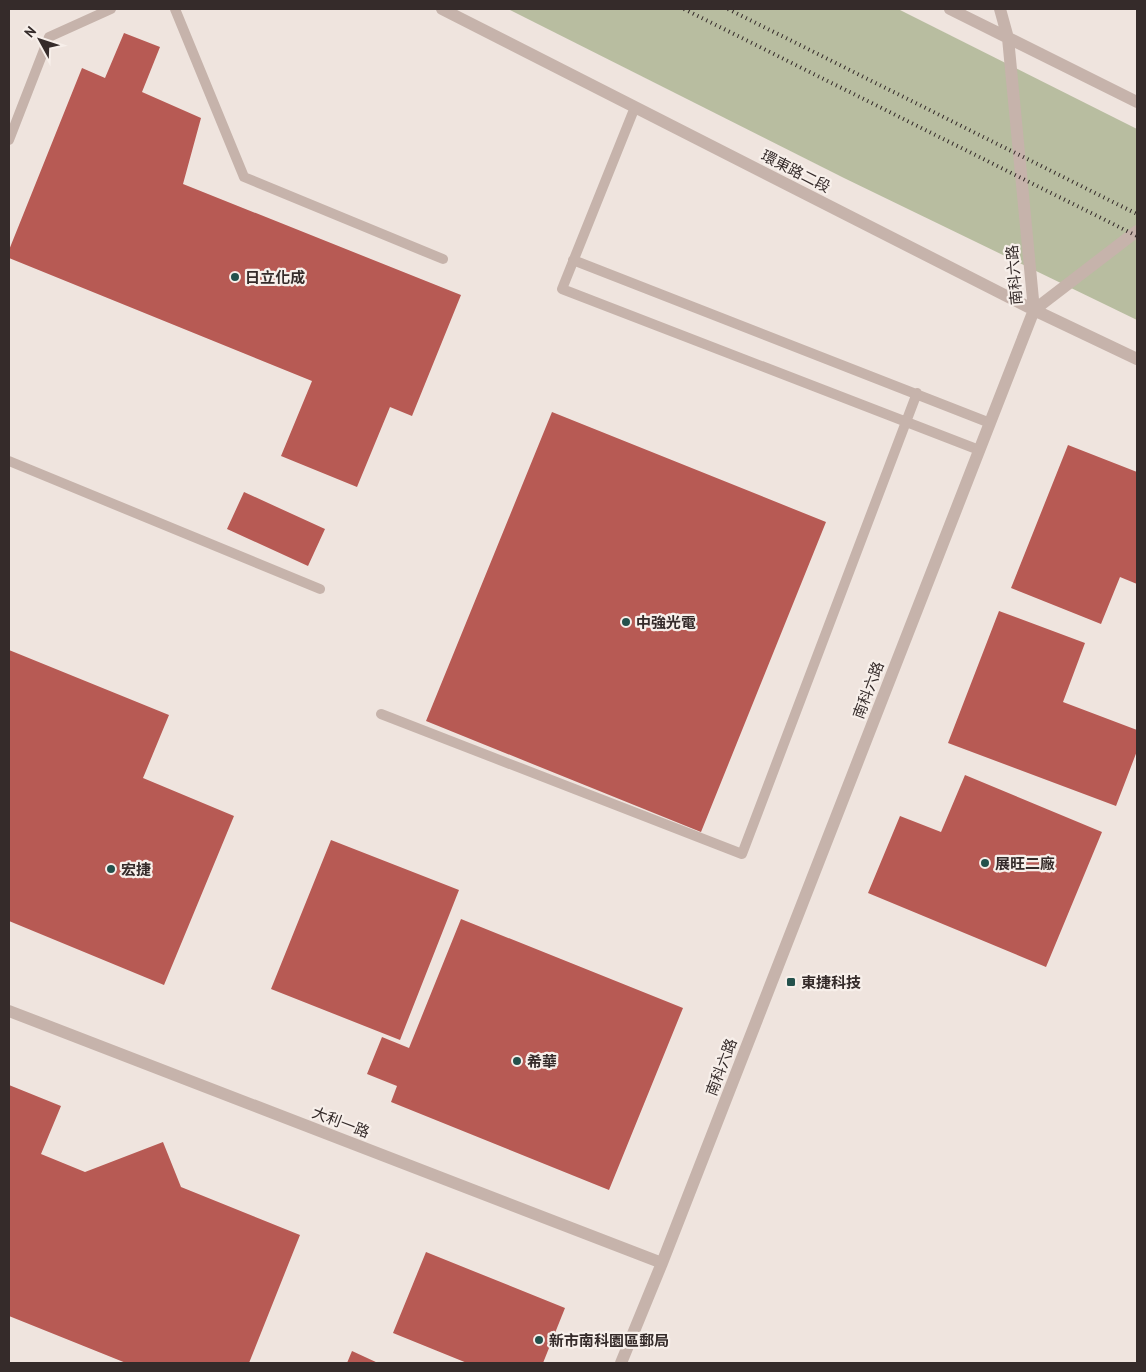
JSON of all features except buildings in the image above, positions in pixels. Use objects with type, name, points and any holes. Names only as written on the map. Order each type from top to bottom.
[{"type":"street","name":"環東路二段","points":[[442,9],[1034,310],[1137,359]]},
{"type":"street","points":[[950,9],[1137,102]]},
{"type":"street","name":"南科六路","points":[[621,1363],[662,1263],[1034,310],[1008,38],[1000,9]]},
{"type":"street","points":[[1034,310],[1137,231]]},
{"type":"street","name":"大利一路","points":[[9,1011],[662,1263]]},
{"type":"lane","points":[[9,140],[49,37],[111,9]]},
{"type":"lane","points":[[175,9],[244,177],[443,259]]},
{"type":"lane","points":[[635,107],[562,289],[979,450]]},
{"type":"lane","points":[[573,260],[990,423]]},
{"type":"lane","points":[[381,714],[742,854],[917,393]]},
{"type":"lane","points":[[9,461],[320,590]]},
{"type":"green space","points":[[508,9],[898,9],[1137,129],[1137,320],[844,178]]},
{"type":"railway","points":[[684,9],[1137,236]]},
{"type":"railway","points":[[728,9],[1137,214]]},
{"type":"place","name":"日立化成","points":[[235,277]]},
{"type":"place","name":"中強光電","points":[[626,622]]},
{"type":"place","name":"展旺二廠","points":[[985,863]]},
{"type":"place","name":"宏捷","points":[[111,869]]},
{"type":"place","name":"東捷科技","points":[[791,982]]},
{"type":"place","name":"希華","points":[[517,1061]]},
{"type":"place","name":"新市南科園區郵局","points":[[539,1340]]}]
